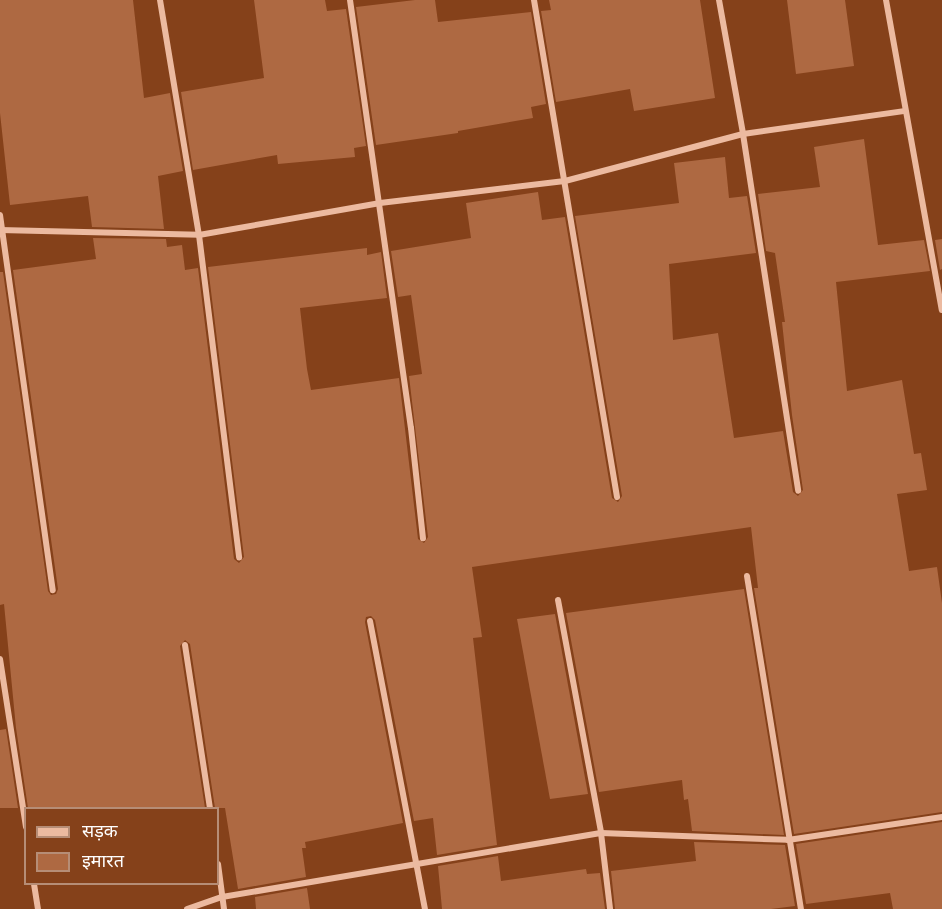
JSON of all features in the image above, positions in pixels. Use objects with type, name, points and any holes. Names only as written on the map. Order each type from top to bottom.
[{"type":"street","points":[[160,0],[199,236],[239,558]]},
{"type":"street","points":[[350,0],[380,203],[423,538]]},
{"type":"street","points":[[534,0],[618,497]]},
{"type":"street","points":[[719,0],[743,134],[798,491]]},
{"type":"street","points":[[886,0],[942,310]]},
{"type":"street","points":[[1,230],[199,236],[380,203],[565,181],[743,134],[905,111]]},
{"type":"street","points":[[0,215],[53,590]]},
{"type":"street","points":[[747,576],[801,909]]},
{"type":"street","points":[[558,600],[601,833],[610,909]]},
{"type":"street","points":[[370,621],[414,864],[425,909]]},
{"type":"street","points":[[185,645],[210,807]]},
{"type":"street","points":[[0,659],[24,814]]},
{"type":"street","points":[[187,909],[222,897],[601,833],[788,840],[942,817]]},
{"type":"street","points":[[219,872],[224,909]]},
{"type":"street","points":[[34,885],[38,909]]},
{"type":"building","points":[[0,0],[133,0],[144,98],[170,93],[183,171],[158,176],[164,229],[92,227],[88,196],[10,205],[0,113]]},
{"type":"building","points":[[254,0],[325,0],[327,11],[346,9],[366,146],[354,148],[355,157],[278,164],[277,155],[193,170],[181,92],[264,78]]},
{"type":"building","points":[[435,0],[438,22],[531,12],[546,104],[531,107],[533,118],[458,131],[458,133],[376,145],[356,7]]},
{"type":"building","points":[[549,0],[700,0],[715,98],[634,111],[630,89],[556,102],[541,11],[551,10]]},
{"type":"building","points":[[787,0],[845,0],[854,66],[796,74]]},
{"type":"building","points":[[864,139],[878,245],[924,240],[930,271],[836,282],[847,391],[902,380],[914,454],[921,453],[927,490],[897,494],[909,571],[937,567],[942,603],[942,812],[794,834],[754,588],[758,588],[751,527],[472,567],[482,637],[473,638],[497,845],[437,855],[433,818],[414,821],[375,620],[371,616],[366,617],[365,622],[403,823],[305,842],[306,848],[302,848],[306,877],[238,889],[225,808],[215,807],[190,644],[185,640],[180,646],[205,807],[28,807],[16,728],[4,604],[0,605],[0,272],[3,272],[48,591],[51,595],[56,594],[58,589],[13,270],[96,259],[93,238],[166,239],[167,247],[182,245],[185,270],[198,268],[234,559],[239,563],[244,557],[208,267],[367,248],[367,255],[381,252],[387,298],[300,308],[307,369],[311,390],[399,378],[418,539],[424,543],[428,537],[409,376],[422,374],[411,295],[398,297],[391,251],[471,238],[466,203],[538,192],[542,220],[565,217],[612,498],[618,502],[622,496],[575,216],[679,203],[674,163],[725,157],[729,198],[747,196],[756,253],[669,264],[673,340],[718,333],[734,438],[783,431],[793,492],[798,496],[803,490],[782,322],[785,322],[775,253],[766,251],[758,194],[820,187],[814,147]]},
{"type":"building","points":[[942,239],[942,269],[940,270],[935,240]]},
{"type":"building","points":[[744,589],[784,835],[692,831],[688,799],[684,800],[682,780],[599,792],[566,613]]},
{"type":"building","points":[[555,614],[588,794],[550,799],[517,619]]},
{"type":"building","points":[[6,729],[18,808],[0,808],[0,730]]},
{"type":"building","points":[[942,822],[942,909],[893,909],[890,893],[806,904],[796,844]]},
{"type":"building","points":[[694,842],[785,845],[795,906],[771,909],[615,909],[611,871],[696,861]]},
{"type":"building","points":[[498,856],[501,881],[586,869],[587,874],[600,873],[605,909],[442,909],[438,866]]},
{"type":"building","points":[[307,888],[310,909],[256,909],[255,897]]}]
